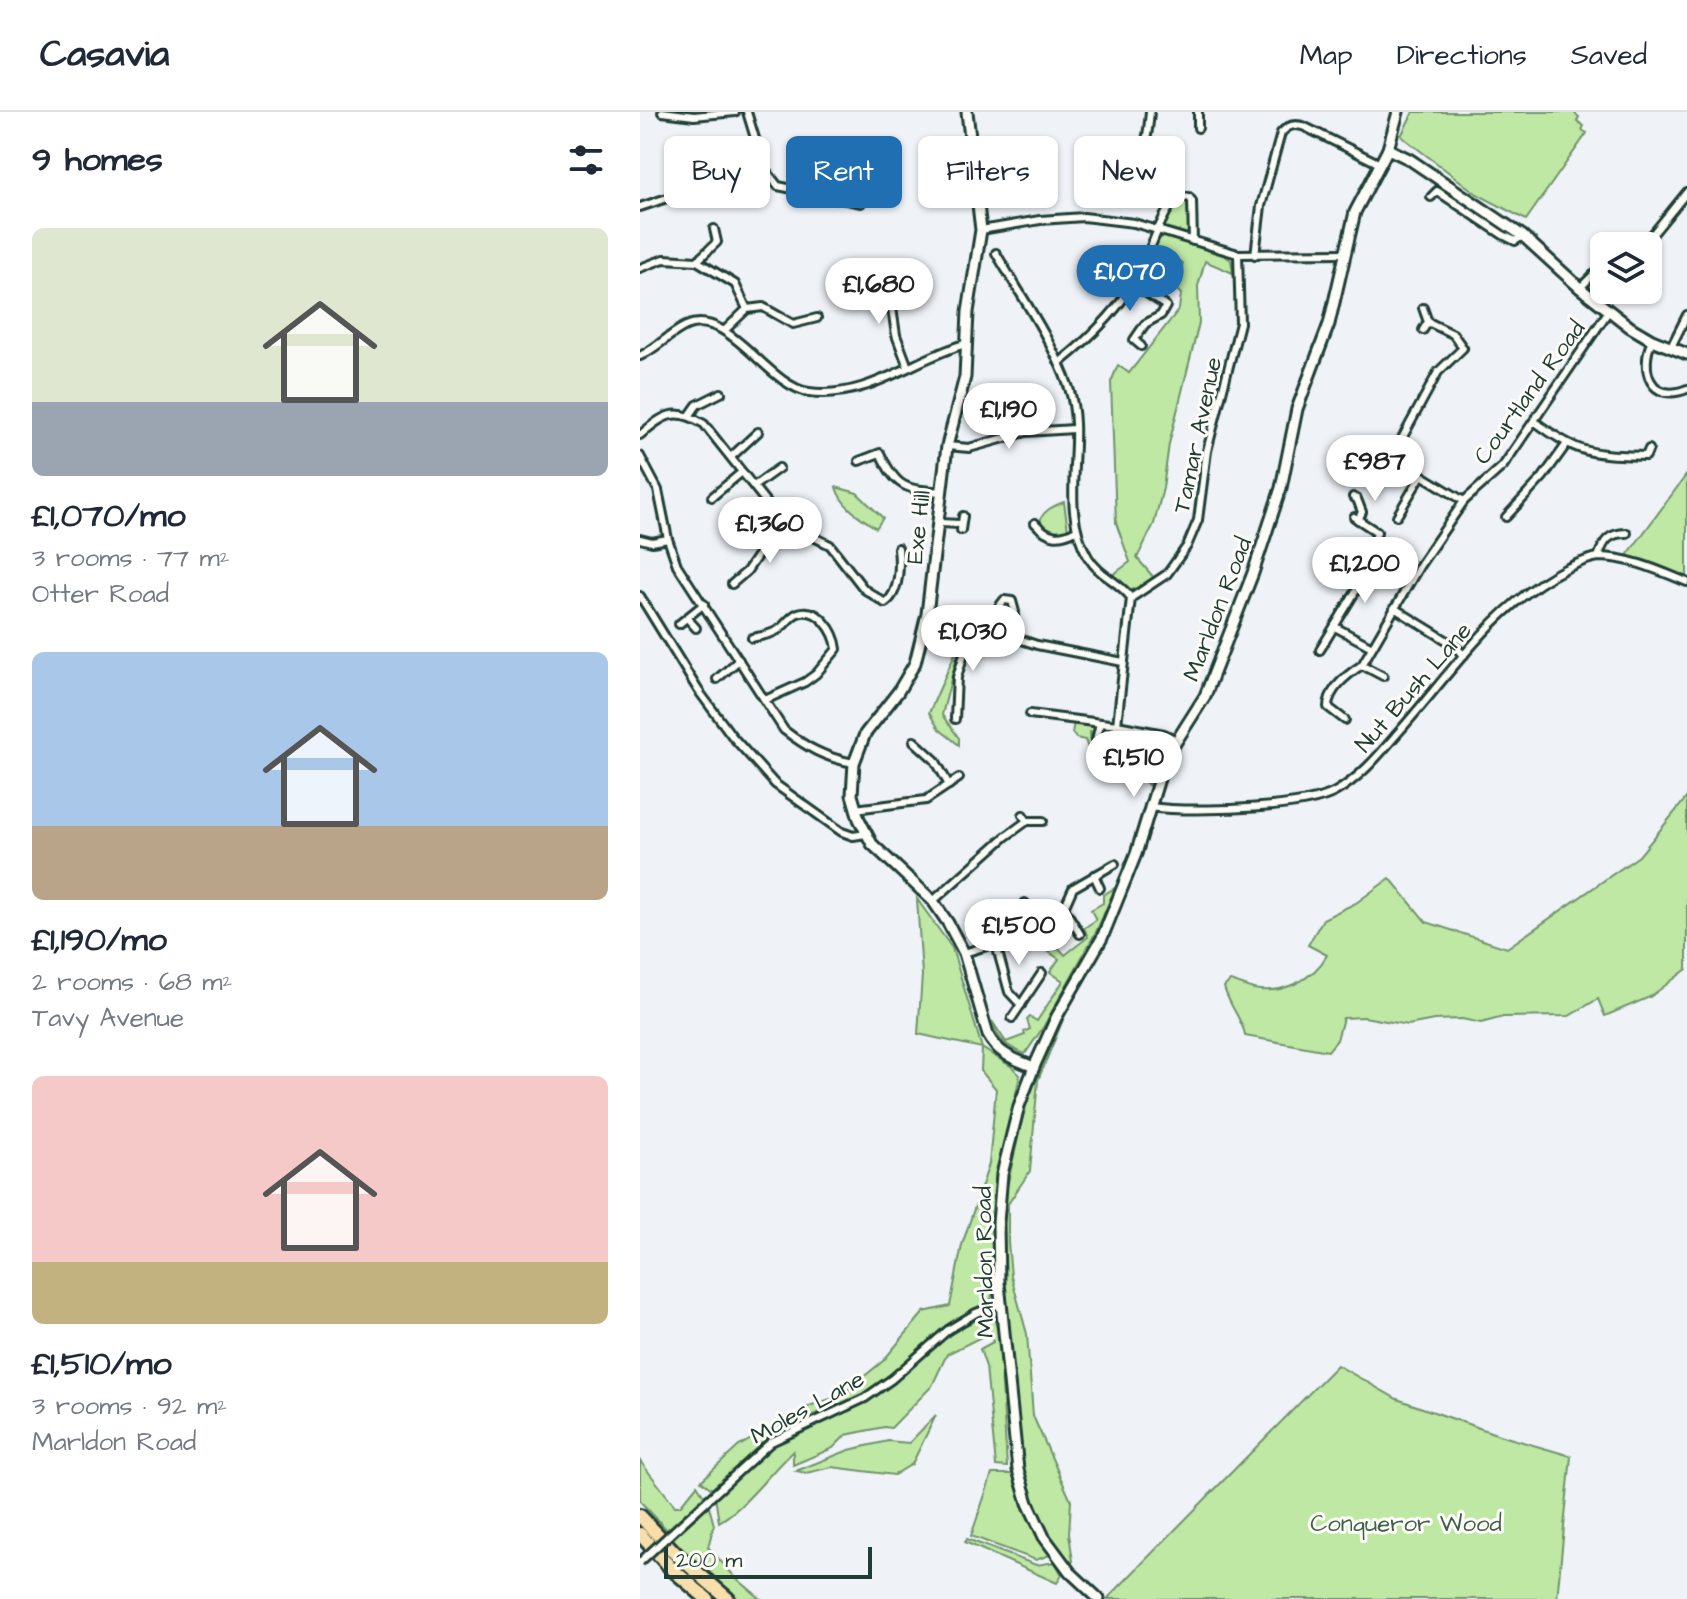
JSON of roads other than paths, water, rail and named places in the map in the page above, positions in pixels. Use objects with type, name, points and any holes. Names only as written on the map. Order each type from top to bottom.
[{"type":"highway","points":[[640,1516],[677,1555],[728,1599]]},
{"type":"highway","points":[[640,1534],[671,1568],[707,1599]]},
{"type":"street","points":[[662,112],[694,116],[735,112]]},
{"type":"street","points":[[747,112],[764,168],[778,186],[786,188]]},
{"type":"street","name":"Exe Hill","points":[[967,112],[981,230],[965,344],[965,377],[947,446],[927,614],[915,663],[898,692],[865,734],[854,763],[852,795],[866,834],[880,852],[933,901],[964,953],[994,1045],[1001,1052],[1034,1067]]},
{"type":"street","points":[[1146,136],[1150,112]]},
{"type":"street","points":[[1198,112],[1198,128]]},
{"type":"street","name":"Marldon Road","points":[[1099,1599],[1056,1555],[1028,1503],[1014,1441],[1002,1303],[998,1223],[1002,1174],[1019,1106],[1034,1067],[1061,1008],[1102,938],[1136,854],[1165,759],[1205,696],[1272,521],[1297,409],[1329,324],[1355,212],[1388,149],[1398,112]]},
{"type":"street","points":[[1255,255],[1261,206],[1281,133],[1286,127],[1297,124],[1305,127],[1378,163]]},
{"type":"street","points":[[1388,149],[1409,159],[1523,236],[1608,312],[1652,340],[1687,354]]},
{"type":"street","points":[[1429,187],[1503,235],[1515,241],[1523,236]]},
{"type":"street","points":[[1431,197],[1437,191]]},
{"type":"street","points":[[1654,232],[1687,192]]},
{"type":"street","points":[[1059,363],[1091,336],[1133,284],[1158,229],[1177,197],[1189,197],[1192,201],[1193,241]]},
{"type":"street","points":[[640,207],[664,199]]},
{"type":"street","points":[[981,230],[1040,220],[1084,217],[1158,229],[1238,254],[1344,253]]},
{"type":"street","points":[[697,261],[717,242],[714,229]]},
{"type":"street","points":[[996,253],[1059,363],[1070,389],[1076,530],[1097,571],[1131,598],[1117,725]]},
{"type":"street","name":"Tamar Avenue","points":[[1131,598],[1167,574],[1187,546],[1198,520],[1207,451],[1240,323],[1238,254]]},
{"type":"street","points":[[640,268],[664,259],[697,261],[735,284],[747,309]]},
{"type":"street","points":[[887,274],[896,335],[908,367]]},
{"type":"street","points":[[1580,288],[1590,278]]},
{"type":"street","points":[[1133,284],[1166,306],[1161,315],[1145,324],[1134,340],[1141,346]]},
{"type":"street","points":[[724,331],[747,309],[763,307],[793,324],[817,318]]},
{"type":"street","points":[[1423,308],[1428,322],[1453,334],[1463,348]]},
{"type":"street","name":"Courtland Road","points":[[1328,703],[1349,674],[1362,665],[1394,608],[1464,501],[1503,466],[1608,312]]},
{"type":"street","points":[[1671,347],[1687,315]]},
{"type":"street","points":[[1423,330],[1428,322]]},
{"type":"street","points":[[640,356],[659,347],[686,326],[704,323],[724,331],[783,381],[807,392],[859,389],[938,352],[965,344]]},
{"type":"street","points":[[1652,340],[1645,368],[1651,381],[1663,392],[1671,394],[1687,389]]},
{"type":"street","points":[[1464,501],[1392,457],[1438,372],[1472,343]]},
{"type":"street","points":[[690,415],[697,405],[721,393]]},
{"type":"street","points":[[640,435],[664,416],[690,415],[704,424],[781,521],[830,545],[864,589],[885,603],[891,599],[900,564],[898,548]]},
{"type":"street","points":[[1534,421],[1566,445],[1595,454],[1648,452],[1648,464]]},
{"type":"street","points":[[947,446],[969,448],[1026,432],[1074,429]]},
{"type":"street","points":[[731,457],[758,432]]},
{"type":"street","points":[[1506,517],[1543,477],[1566,445]]},
{"type":"street","points":[[859,461],[880,453],[893,478],[902,486],[942,492]]},
{"type":"street","points":[[641,460],[658,490],[677,565],[784,730],[806,748],[835,760],[854,763]]},
{"type":"street","points":[[754,486],[779,468]]},
{"type":"street","points":[[712,497],[742,472]]},
{"type":"street","points":[[1397,516],[1421,476]]},
{"type":"street","points":[[1320,650],[1363,579],[1369,564],[1370,547],[1377,532],[1356,518],[1362,512],[1357,499],[1353,497]]},
{"type":"street","points":[[940,523],[961,527],[963,516]]},
{"type":"street","points":[[732,584],[747,571],[781,521]]},
{"type":"street","points":[[1035,523],[1057,536],[1076,530]]},
{"type":"street","points":[[1627,533],[1615,533],[1605,540],[1598,557],[1655,569],[1687,582]]},
{"type":"street","points":[[640,539],[652,542],[668,539]]},
{"type":"street","name":"Nut Bush Lane","points":[[1149,807],[1191,812],[1311,800],[1333,793],[1372,763],[1464,655],[1512,606],[1545,579],[1579,562],[1598,557]]},
{"type":"street","points":[[640,596],[705,700],[775,784],[842,832],[853,836],[866,834]]},
{"type":"street","points":[[990,630],[998,605],[1004,600],[1012,601],[1015,612],[1008,636]]},
{"type":"street","points":[[679,624],[704,604]]},
{"type":"street","points":[[1394,608],[1451,643],[1464,655]]},
{"type":"street","points":[[752,638],[776,631],[797,613],[805,613],[826,622],[836,642],[837,649],[816,674],[765,700]]},
{"type":"street","points":[[687,618],[696,628]]},
{"type":"street","points":[[953,715],[957,677],[973,624],[1008,636],[1123,662]]},
{"type":"street","points":[[1335,627],[1372,647]]},
{"type":"street","points":[[717,679],[739,660]]},
{"type":"street","points":[[1362,665],[1383,676]]},
{"type":"street","points":[[1319,702],[1328,703],[1328,707],[1345,720]]},
{"type":"street","points":[[1030,714],[1117,725],[1177,740]]},
{"type":"street","points":[[1100,723],[1096,740],[1104,749],[1115,753],[1126,747],[1132,728]]},
{"type":"street","points":[[914,741],[935,760],[949,785]]},
{"type":"street","points":[[855,809],[926,800],[959,778]]},
{"type":"street","points":[[933,901],[1025,818],[1043,821]]},
{"type":"street","points":[[964,953],[1022,935],[1054,919],[1064,908],[1073,888],[1115,864]]},
{"type":"street","points":[[1094,875],[1100,888]]},
{"type":"street","points":[[1025,903],[1036,927]]},
{"type":"street","points":[[1064,908],[1080,934]]},
{"type":"street","points":[[995,941],[1009,992],[1021,1005]]},
{"type":"street","points":[[1012,1018],[1040,976],[1029,974]]},
{"type":"street","name":"Moles Lane","points":[[640,1562],[771,1442],[865,1398],[892,1379],[948,1330],[976,1313],[1002,1303]]},
{"type":"park label","name":"Conqueror Wood","points":[[1406,1523]]}]
